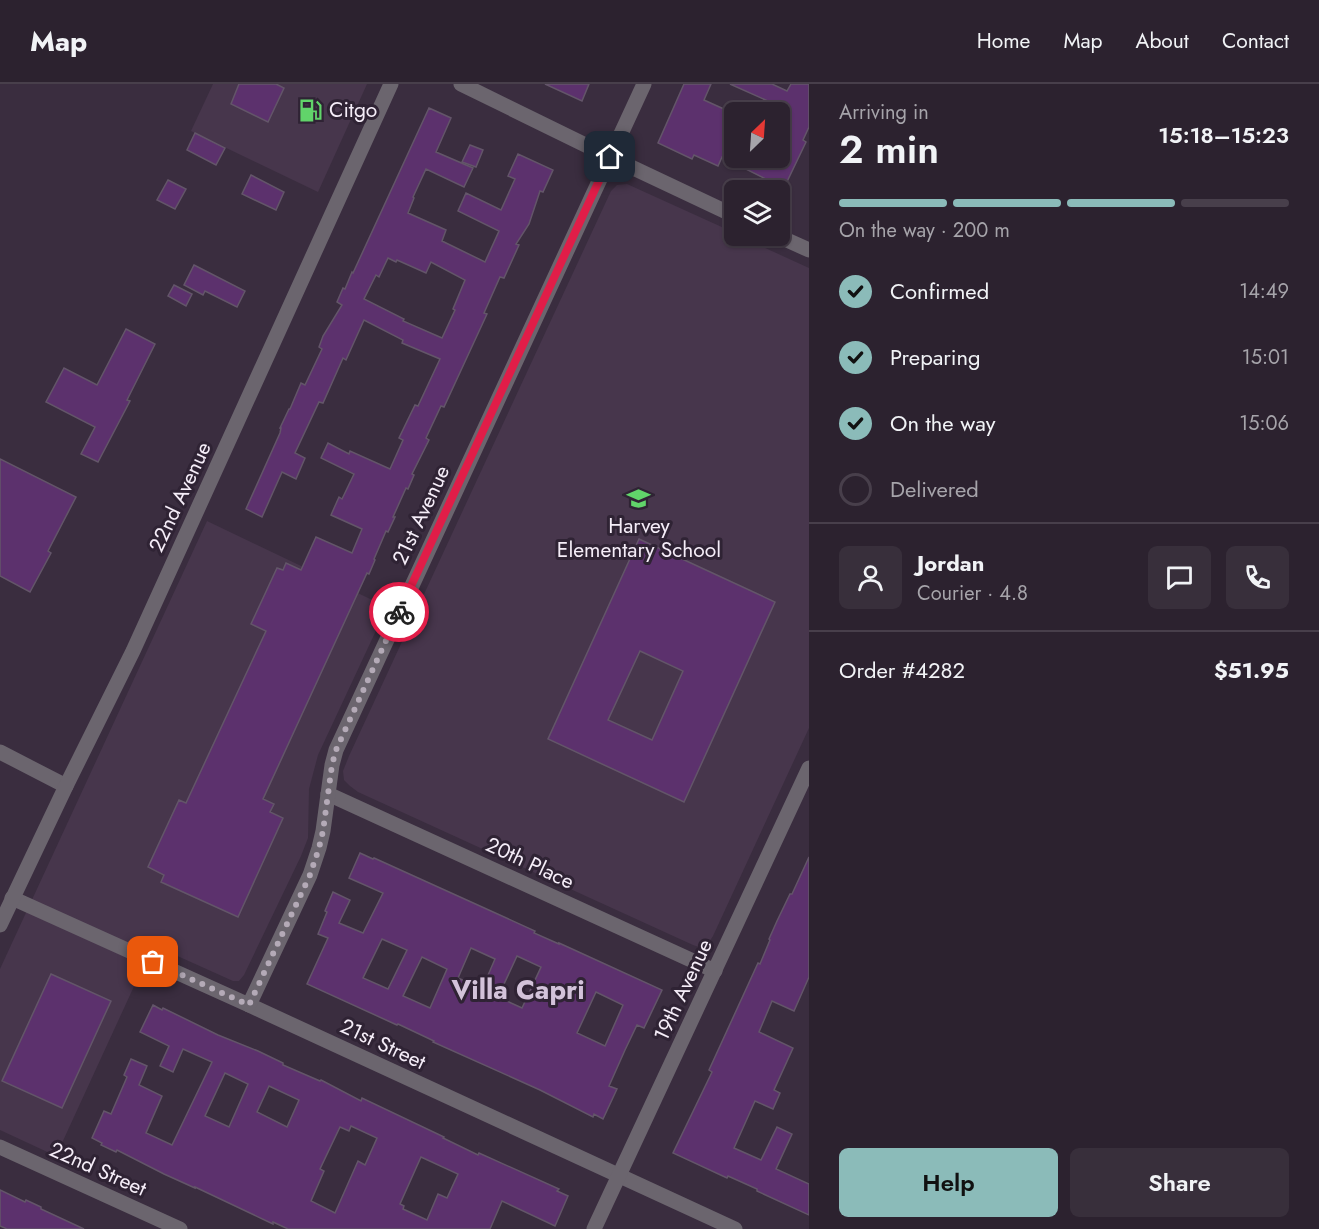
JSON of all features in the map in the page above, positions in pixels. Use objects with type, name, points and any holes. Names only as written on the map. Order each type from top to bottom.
[{"type":"street","name":"22nd Avenue","points":[[0,925],[133,651],[391,84]]},
{"type":"street","points":[[461,84],[724,211]]},
{"type":"street","name":"21st Avenue","points":[[249,1005],[310,875],[323,831],[336,750],[644,84]]},
{"type":"street","points":[[790,241],[809,249]]},
{"type":"street","points":[[0,752],[66,786]]},
{"type":"street","name":"19th Avenue","points":[[594,1229],[809,768]]},
{"type":"street","name":"20th Place","points":[[328,794],[715,971]]},
{"type":"street","name":"21st Street","points":[[12,898],[735,1229]]},
{"type":"street","name":"22nd Street","points":[[0,1148],[180,1229]]},
{"type":"shaded area","points":[[213,84],[367,84],[318,192],[191,131]]},
{"type":"shaded area","name":"Harvey Elementary School","points":[[627,184],[724,228],[724,246],[761,246],[809,268],[809,728],[713,936],[702,948],[358,792],[344,780],[343,771],[349,756],[611,191],[617,185]]},
{"type":"shaded area","points":[[207,521],[387,607],[318,755],[309,789],[308,838],[244,975],[239,981],[233,981],[153,945],[56,1156],[0,1130],[0,969]]},
{"type":"building","points":[[239,84],[276,84],[284,88],[268,122],[231,104]]},
{"type":"building","points":[[545,84],[589,84],[582,101]]},
{"type":"building","points":[[684,84],[711,84],[704,100],[724,109],[724,158],[722,157],[718,166],[694,155],[692,159],[658,143]]},
{"type":"building","points":[[730,84],[772,84],[787,91],[791,84],[809,84],[809,127],[803,140],[806,142],[788,180],[763,180],[764,178],[744,168],[790,168],[790,102],[770,102]]},
{"type":"building","points":[[429,108],[451,118],[436,152],[473,168],[464,187],[426,169],[413,197],[408,213],[446,230],[442,241],[485,262],[499,231],[458,211],[466,193],[501,210],[515,179],[508,176],[518,154],[553,170],[543,192],[540,191],[529,224],[516,244],[519,245],[504,278],[500,277],[484,313],[487,314],[444,407],[441,406],[426,438],[429,440],[412,474],[414,475],[408,489],[406,488],[369,574],[367,573],[263,799],[274,804],[270,812],[283,818],[238,917],[161,882],[164,875],[148,867],[179,800],[186,803],[266,631],[251,624],[277,568],[283,570],[286,563],[301,570],[316,537],[352,553],[362,529],[331,515],[339,497],[342,499],[354,474],[321,458],[328,443],[349,454],[350,451],[390,469],[403,440],[399,438],[415,405],[418,406],[440,359],[402,343],[403,340],[364,320],[346,360],[343,358],[323,403],[319,402],[295,453],[305,458],[296,479],[282,472],[262,517],[246,509],[301,383],[305,385],[322,349],[319,347],[323,336],[342,305],[337,302],[353,273]],"holes":[[[388,258],[396,262],[397,260],[426,273],[431,262],[465,280],[442,338],[403,321],[404,319],[364,299],[376,275],[379,277]]]},
{"type":"building","points":[[195,133],[225,148],[216,165],[187,150]]},
{"type":"building","points":[[470,145],[483,150],[476,167],[462,162]]},
{"type":"building","points":[[251,175],[284,192],[276,210],[242,194]]},
{"type":"building","points":[[168,180],[186,189],[175,209],[157,200]]},
{"type":"building","points":[[194,265],[245,291],[237,307],[205,291],[203,295],[184,285]]},
{"type":"building","points":[[174,285],[192,294],[186,306],[168,296]]},
{"type":"building","points":[[126,329],[155,344],[127,400],[130,401],[98,462],[81,454],[95,427],[46,402],[64,368],[97,385]]},
{"type":"building","points":[[0,459],[76,497],[48,551],[51,553],[30,592],[0,576]]},
{"type":"building","name":"Harvey Elementary School","points":[[639,539],[775,602],[684,802],[548,739]],"holes":[[[640,651],[683,671],[652,740],[608,720]]]},
{"type":"building","points":[[360,853],[374,858],[662,990],[644,1028],[637,1025],[625,1050],[609,1086],[617,1089],[603,1119],[594,1114],[593,1117],[540,1090],[307,984],[328,938],[318,934],[333,892],[350,900],[339,923],[363,933],[383,893],[349,878]],"holes":[[[382,939],[407,950],[388,989],[363,978]],[[471,948],[495,959],[482,989],[458,978]],[[517,956],[541,967],[522,1008],[498,997]],[[422,957],[447,969],[430,1008],[403,996]],[[596,992],[623,1005],[605,1046],[577,1033]]]},
{"type":"building","points":[[809,857],[809,977],[794,1011],[772,1001],[759,1032],[793,1048],[774,1090],[780,1093],[773,1109],[755,1101],[734,1148],[761,1160],[777,1127],[792,1134],[776,1169],[809,1184],[809,1215],[757,1189],[673,1153],[712,1072],[709,1070],[758,963],[760,964],[777,921]]},
{"type":"building","points":[[51,974],[111,1001],[62,1108],[2,1081]]},
{"type":"building","points":[[153,1005],[162,1010],[163,1008],[218,1035],[258,1051],[283,1065],[321,1080],[361,1101],[362,1098],[478,1155],[479,1153],[559,1189],[557,1191],[568,1196],[555,1226],[502,1201],[490,1229],[288,1229],[273,1222],[273,1224],[117,1150],[116,1152],[101,1145],[102,1143],[92,1138],[104,1111],[111,1114],[127,1077],[124,1075],[131,1059],[147,1066],[139,1085],[162,1096],[146,1133],[172,1145],[212,1062],[183,1049],[173,1072],[160,1066],[169,1046],[140,1032]],"holes":[[[225,1073],[248,1084],[229,1127],[205,1116]],[[269,1086],[299,1100],[287,1127],[257,1112]],[[351,1126],[377,1138],[365,1165],[358,1161],[335,1213],[311,1201],[324,1171],[320,1169],[340,1127],[349,1131]],[[421,1157],[458,1174],[447,1198],[438,1194],[427,1220],[403,1209],[404,1206],[400,1204]]]},
{"type":"building","points":[[0,1190],[25,1202],[26,1200],[84,1229],[7,1229],[0,1226]]},
{"type":"way so far","points":[[153,962],[249,1005],[310,875],[323,831],[336,750],[399,612]]},
{"type":"place","name":"Citgo","points":[[311,110]]},
{"type":"place","name":"Harvey Elementary School","points":[[639,498]]},
{"type":"district","name":"Villa Capri","points":[[518,990]]},
{"type":"route","points":[[399,612],[610,157]]}]
